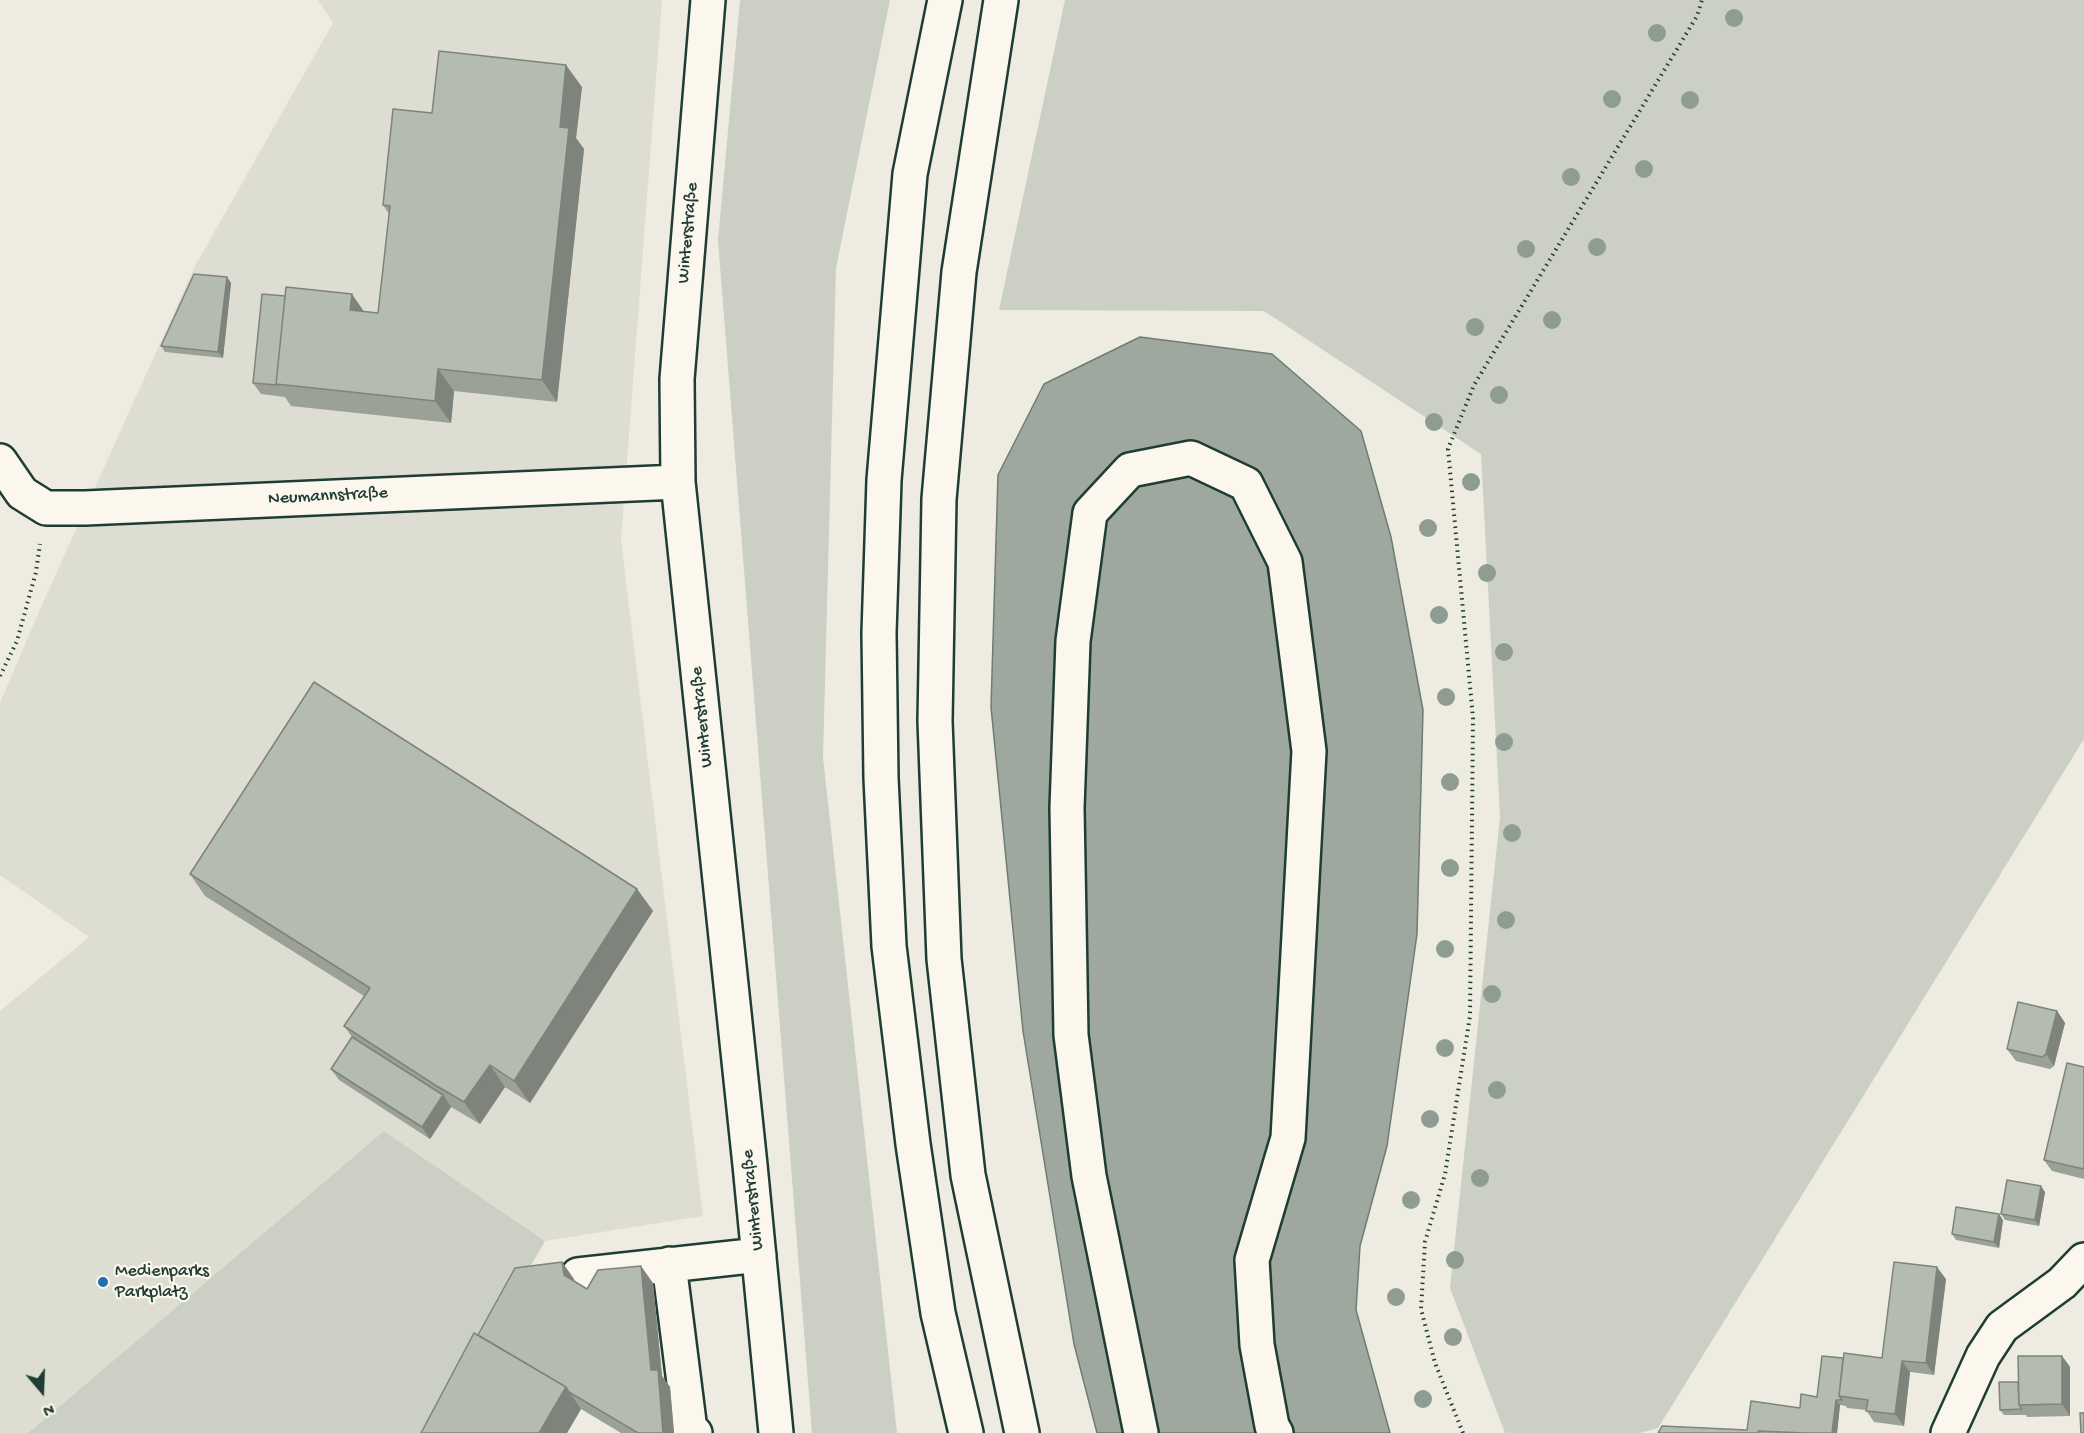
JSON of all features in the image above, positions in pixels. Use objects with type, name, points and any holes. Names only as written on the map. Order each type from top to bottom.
[{"type":"main road","name":"Winterstraße","points":[[708,0],[677,379],[678,482],[776,1433]]},
{"type":"main road","points":[[945,0],[910,174],[885,468],[879,633],[881,778],[889,946],[912,1144],[938,1313],[966,1433]]},
{"type":"main road","points":[[1001,0],[959,272],[939,499],[935,721],[944,959],[968,1175],[1022,1433]]},
{"type":"main road","points":[[1141,1433],[1089,1176],[1071,1035],[1066,808],[1073,641],[1090,513],[1130,470],[1191,458],[1246,484],[1285,562],[1309,751],[1288,1138],[1252,1260],[1257,1345],[1272,1426],[1276,1433]]},
{"type":"main road","points":[[0,461],[22,493],[46,508]]},
{"type":"main road","name":"Neumannstraße","points":[[46,508],[678,482]]},
{"type":"main road","points":[[578,1275],[759,1255]]},
{"type":"main road","points":[[1948,1433],[1983,1356],[2002,1327],[2073,1287],[2084,1260]]},
{"type":"main road","points":[[669,1264],[690,1430],[695,1433]]},
{"type":"path","points":[[1463,1433],[1435,1363],[1421,1309],[1425,1242],[1445,1174],[1470,1016],[1473,718],[1448,449],[1474,386],[1697,16],[1702,0]]},
{"type":"path","points":[[0,676],[17,641],[36,572],[46,508]]},
{"type":"shaded area","points":[[318,0],[662,0],[621,540],[703,1216],[545,1241],[384,1131],[28,1433],[0,1433],[0,1011],[89,937],[0,875],[0,703],[195,266],[333,23]]},
{"type":"shaded area","points":[[740,0],[890,0],[836,268],[823,757],[897,1433],[812,1433],[718,240]]},
{"type":"shaded area","points":[[1065,0],[2084,0],[2084,739],[1658,1428],[1640,1433],[1505,1433],[1450,1288],[1500,817],[1481,454],[1264,311],[999,310]]},
{"type":"shaded area","points":[[1140,337],[1272,354],[1361,431],[1391,537],[1423,710],[1417,934],[1387,1146],[1360,1246],[1356,1310],[1390,1433],[1097,1433],[1074,1344],[1023,1031],[991,707],[998,475],[1044,384]]},
{"type":"shaded area","points":[[384,1131],[545,1241],[435,1433],[28,1433]]},
{"type":"building","points":[[439,51],[566,65],[560,127],[569,128],[542,380],[438,369],[435,401],[276,384],[286,287],[352,294],[350,310],[378,313],[390,206],[383,205],[393,109],[432,113]]},
{"type":"building","points":[[194,274],[227,277],[218,352],[161,346]]},
{"type":"building","points":[[262,294],[285,296],[277,385],[253,383]]},
{"type":"building","points":[[314,682],[637,889],[514,1081],[490,1065],[464,1102],[435,1085],[344,1026],[370,988],[190,874]]},
{"type":"building","points":[[2018,1002],[2057,1011],[2046,1054],[2042,1057],[2007,1049]]},
{"type":"building","points":[[352,1037],[443,1095],[422,1127],[331,1069]]},
{"type":"building","points":[[2067,1063],[2084,1067],[2084,1169],[2044,1160]]},
{"type":"building","points":[[2007,1180],[2041,1186],[2035,1220],[2001,1214]]},
{"type":"building","points":[[1956,1207],[1999,1214],[1994,1242],[1952,1234]]},
{"type":"building","points":[[562,1262],[564,1275],[587,1289],[598,1270],[641,1266],[651,1370],[658,1370],[663,1433],[638,1433],[478,1335],[515,1268]]},
{"type":"building","points":[[1894,1262],[1937,1267],[1926,1363],[1902,1361],[1895,1414],[1866,1411],[1868,1400],[1839,1396],[1844,1353],[1882,1358]]},
{"type":"building","points":[[474,1333],[566,1387],[539,1433],[421,1433]]},
{"type":"building","points":[[1822,1356],[1843,1358],[1839,1396],[1842,1400],[1836,1400],[1832,1433],[1758,1431],[1758,1433],[1658,1433],[1662,1426],[1747,1430],[1751,1401],[1800,1408],[1801,1394],[1817,1397]]},
{"type":"building","points":[[2018,1356],[2062,1356],[2062,1404],[2019,1405]]},
{"type":"building","points":[[1999,1382],[2018,1382],[2019,1405],[2022,1409],[2000,1410]]},
{"type":"building","points":[[2080,1413],[2084,1413],[2084,1433],[2081,1433]]},
{"type":"place","name":"Medienparks Parkplatz","points":[[103,1282]]}]
